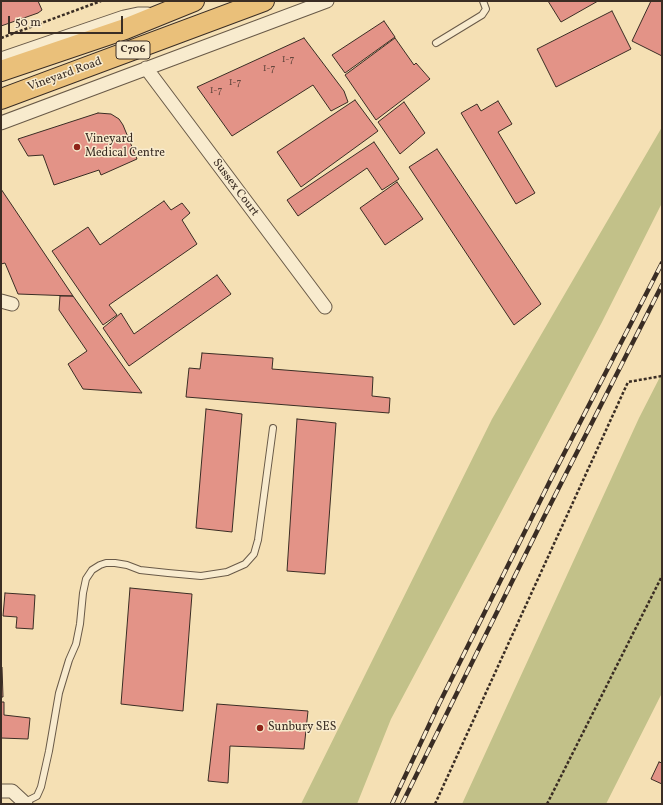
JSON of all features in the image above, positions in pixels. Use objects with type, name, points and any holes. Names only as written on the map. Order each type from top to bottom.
[{"type":"main road","name":"Vineyard Road","points":[[1,71],[125,29],[194,1]]},
{"type":"main road","name":"Vineyard Road","points":[[1,99],[264,1]]},
{"type":"street","points":[[1,123],[327,1]]},
{"type":"street","points":[[1,59],[124,17],[138,14],[161,14]]},
{"type":"street","name":"Sussex Court","points":[[146,68],[325,308]]},
{"type":"street","points":[[1,790],[12,791],[26,803]]},
{"type":"lane","points":[[436,43],[482,15],[486,9],[483,1]]},
{"type":"lane","points":[[26,803],[37,796],[41,787],[59,693],[69,660],[76,644],[80,624],[83,593],[86,579],[89,574],[92,570],[106,563],[128,565],[140,570],[201,576],[227,572],[245,564],[254,554],[258,540],[273,428]]},
{"type":"path","points":[[1,38],[101,1]]},
{"type":"path","points":[[435,804],[628,382],[662,376]]},
{"type":"path","points":[[547,804],[662,576]]},
{"type":"shaded area","points":[[662,127],[662,203],[601,324],[391,719],[357,804],[301,804],[492,419]]},
{"type":"shaded area","points":[[662,373],[662,693],[606,804],[462,804],[639,418]]},
{"type":"building","points":[[1,1],[38,1],[42,10],[38,13],[1,26]]},
{"type":"building","points":[[548,1],[598,1],[561,22]]},
{"type":"building","points":[[651,1],[662,1],[662,56],[632,41]]},
{"type":"building","points":[[612,11],[631,49],[556,87],[537,49]]},
{"type":"building","points":[[384,21],[395,37],[345,73],[332,55]]},
{"type":"building","points":[[304,38],[344,91],[348,102],[331,111],[313,85],[232,136],[197,87]]},
{"type":"building","points":[[395,38],[414,65],[416,63],[430,79],[376,120],[345,75]]},
{"type":"building","points":[[355,100],[378,131],[301,187],[277,152]]},
{"type":"building","points":[[498,101],[512,124],[498,132],[535,193],[516,204],[461,113],[477,104],[481,111]]},
{"type":"building","points":[[404,102],[425,133],[400,154],[378,122]]},
{"type":"building","name":"Vineyard Medical Centre","points":[[98,113],[111,114],[119,119],[137,159],[101,175],[99,170],[54,185],[43,155],[28,156],[18,139]]},
{"type":"building","points":[[374,142],[399,179],[382,190],[367,168],[298,216],[287,200]]},
{"type":"building","points":[[437,149],[541,304],[514,325],[409,167]]},
{"type":"building","points":[[397,182],[423,219],[385,245],[360,208]]},
{"type":"building","points":[[1,189],[73,296],[18,294],[5,263],[1,264]]},
{"type":"building","points":[[164,201],[171,210],[182,203],[190,213],[182,220],[197,244],[109,305],[117,315],[103,325],[52,251],[88,227],[100,245]]},
{"type":"building","points":[[217,275],[231,294],[129,366],[103,328],[121,313],[134,334]]},
{"type":"building","points":[[60,296],[73,296],[142,393],[83,389],[68,364],[87,351],[59,310]]},
{"type":"building","points":[[202,353],[273,358],[272,369],[373,377],[372,396],[390,398],[389,413],[186,397],[189,368],[200,369]]},
{"type":"building","points":[[206,409],[242,414],[232,532],[196,528]]},
{"type":"building","points":[[297,419],[336,423],[325,574],[287,571]]},
{"type":"building","points":[[130,588],[192,594],[183,711],[121,704]]},
{"type":"building","points":[[5,593],[35,595],[33,629],[16,628],[17,617],[3,616]]},
{"type":"building","points":[[2,667],[3,697],[1,697]]},
{"type":"building","points":[[1,702],[4,702],[4,715],[30,718],[28,739],[1,738]]},
{"type":"building","name":"Sunbury SES","points":[[217,704],[308,711],[304,749],[230,746],[228,783],[208,781]]},
{"type":"building","points":[[659,762],[662,763],[662,784],[651,779]]},
{"type":"railway","points":[[392,804],[439,704],[552,477],[662,263]]},
{"type":"railway","points":[[402,804],[544,517],[662,285]]},
{"type":"place","name":"Vineyard Medical Centre","points":[[77,147]]},
{"type":"place","name":"Sunbury SES","points":[[260,728]]}]
